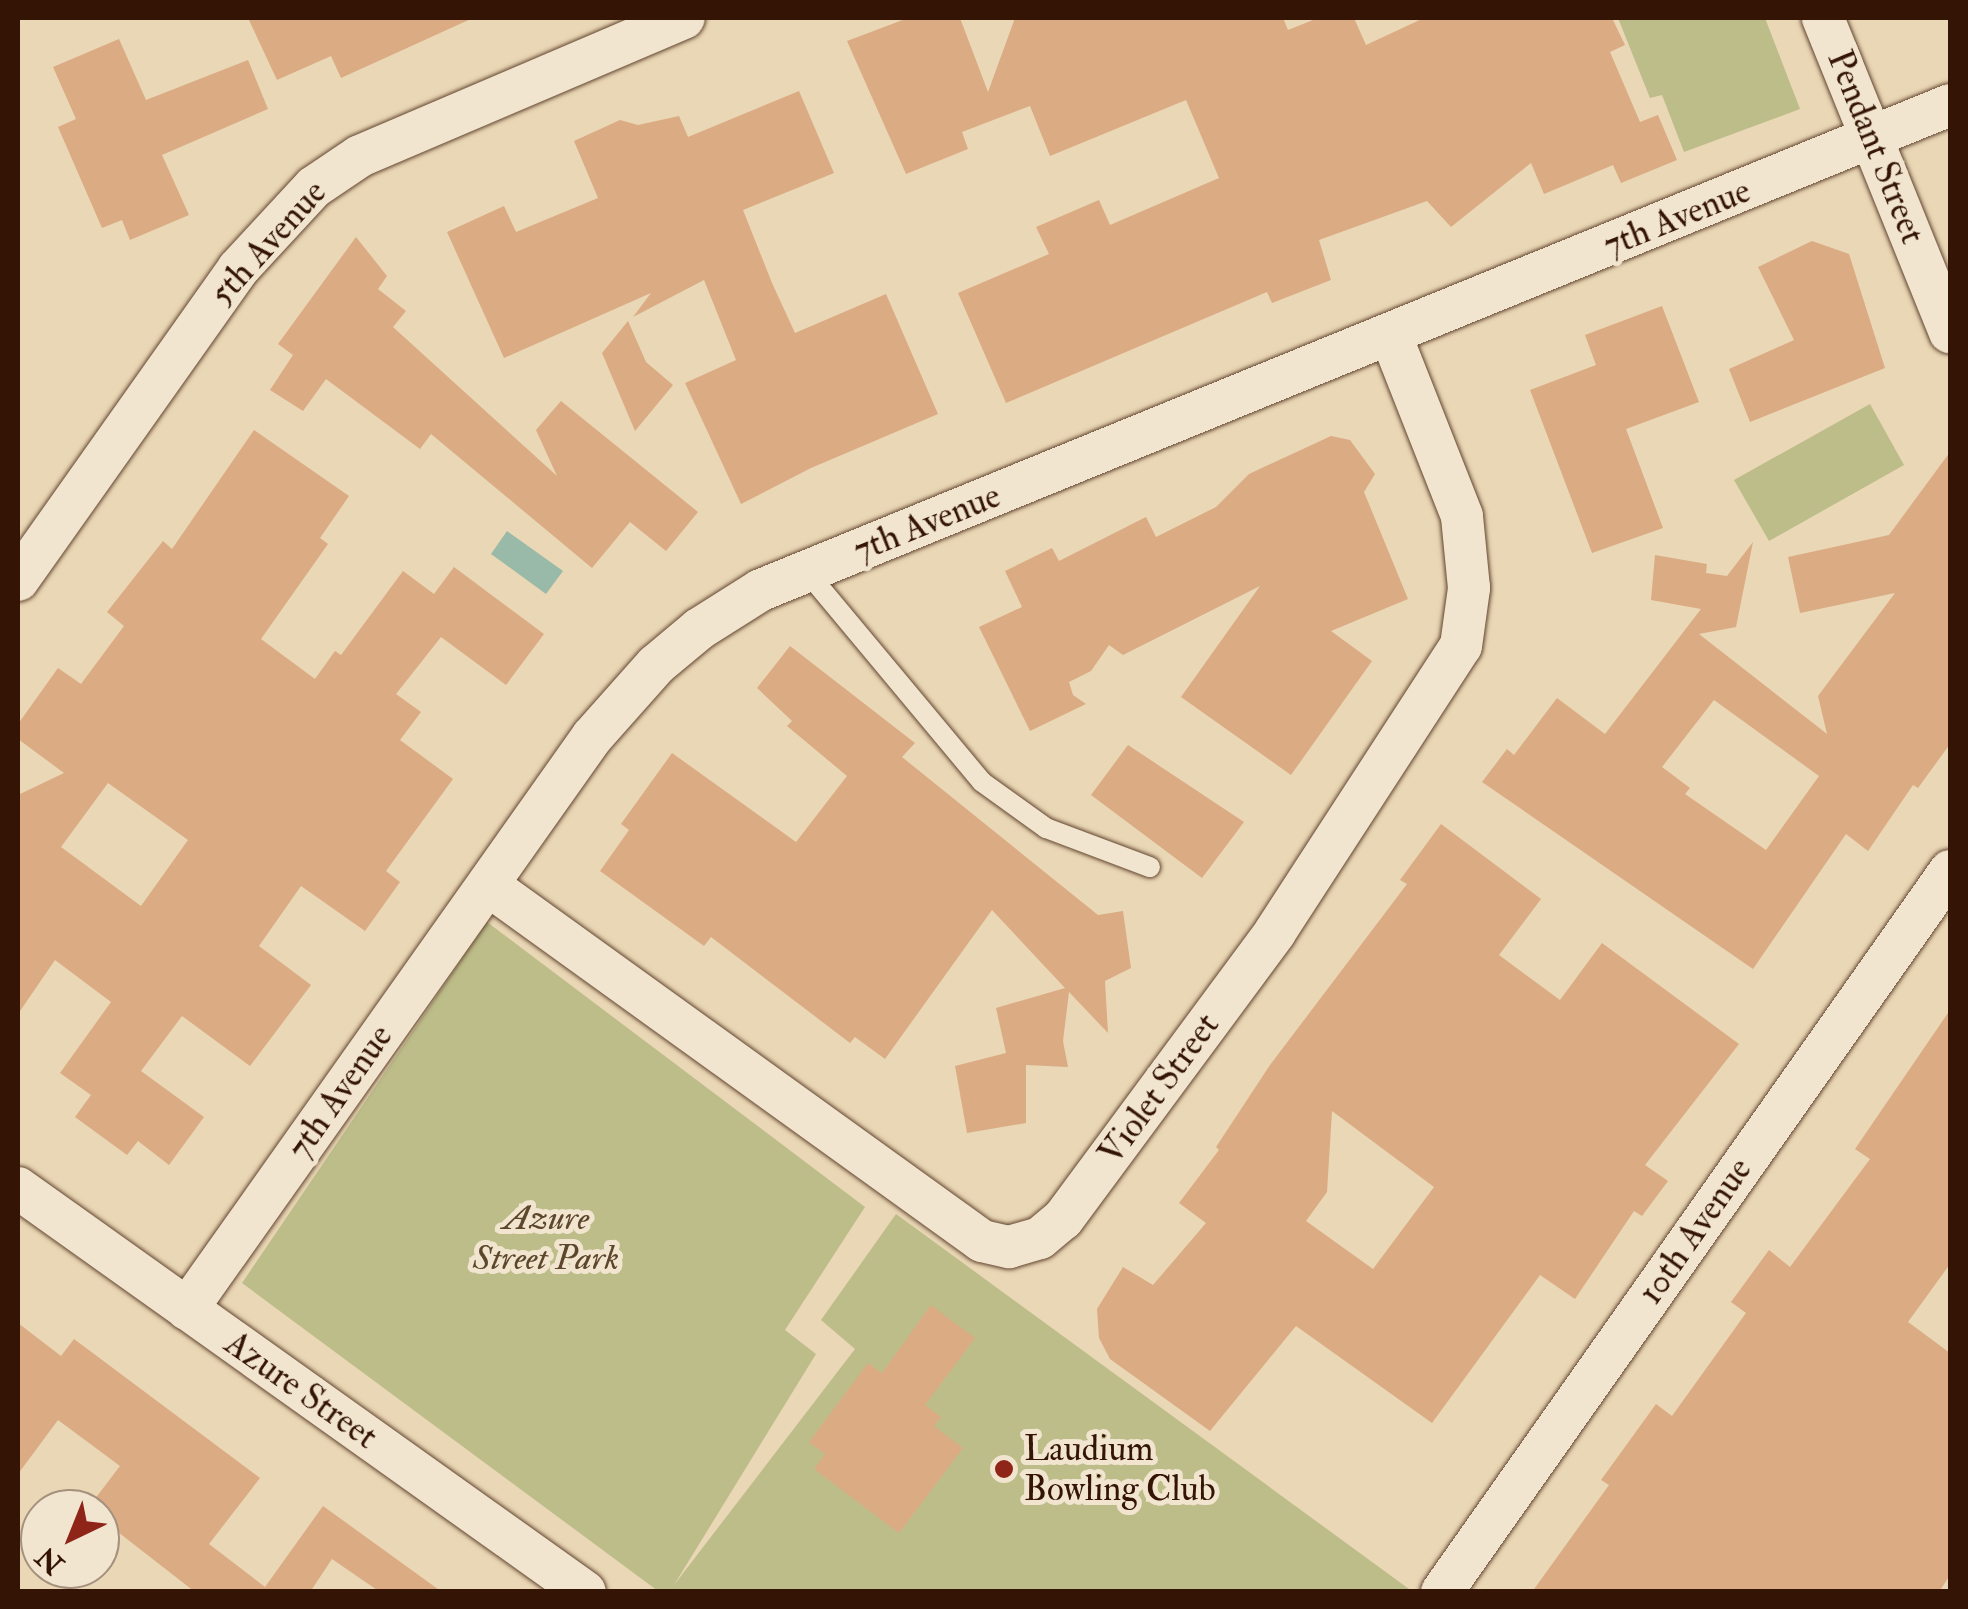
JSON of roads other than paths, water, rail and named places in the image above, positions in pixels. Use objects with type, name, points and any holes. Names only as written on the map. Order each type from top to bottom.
[{"type":"street","name":"5th Avenue","points":[[18,580],[238,269],[314,187],[360,156],[684,18]]},
{"type":"street","name":"Pendant Street","points":[[1823,18],[1950,332]]},
{"type":"street","name":"7th Avenue","points":[[186,1309],[592,737],[656,665],[748,598],[1950,105]]},
{"type":"street","name":"Violet Street","points":[[488,884],[982,1241],[1008,1247],[1040,1238],[1063,1219],[1274,932],[1461,646],[1470,588],[1462,516],[1391,336]]},
{"type":"street","name":"10th Avenue","points":[[1442,1592],[1950,871]]},
{"type":"street","name":"Azure Street","points":[[18,1188],[585,1592]]},
{"type":"lane","points":[[807,572],[982,782],[1046,828],[1150,867]]},
{"type":"place","name":"Laudium Bowling Club","points":[[1004,1469]]},
{"type":"park label","name":"Azure Street Park","points":[[546,1238]]}]
